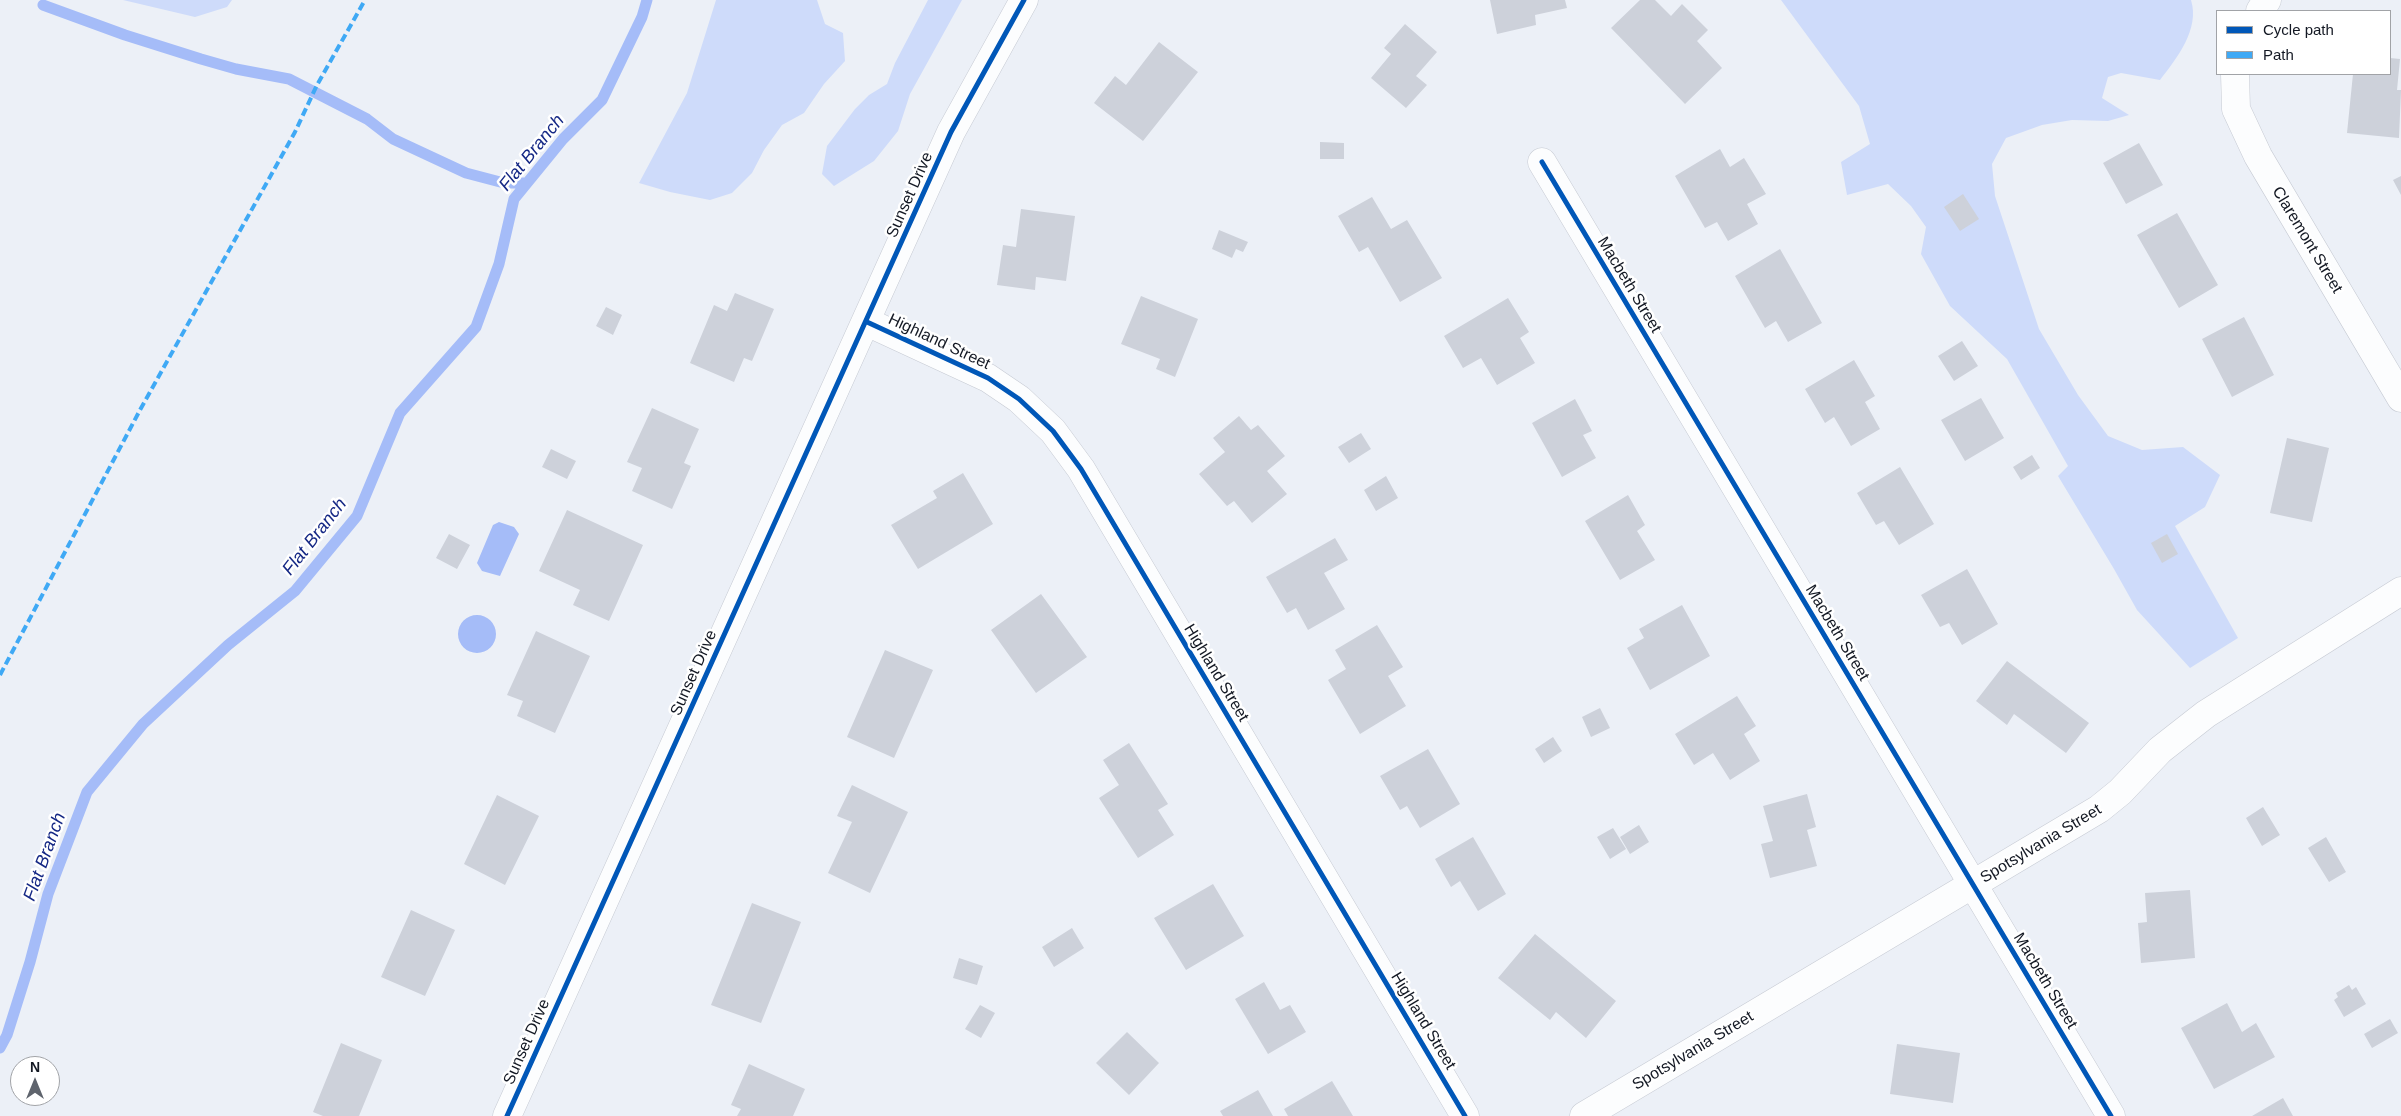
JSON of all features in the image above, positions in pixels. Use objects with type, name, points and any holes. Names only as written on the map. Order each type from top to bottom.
[{"type":"street","name":"Sunset Drive","points":[[508,1116],[951,132],[1024,0]]},
{"type":"street","name":"Claremont Street","points":[[2235,75],[2236,109],[2258,156],[2401,398]]},
{"type":"street","name":"Macbeth Street","points":[[1542,162],[2111,1116]]},
{"type":"street","name":"Highland Street","points":[[867,322],[988,378],[1019,399],[1053,431],[1086,478],[1465,1116]]},
{"type":"street","name":"Spotsylvania Street","points":[[1584,1116],[2099,809],[2120,792],[2160,750],[2206,714],[2401,592]]},
{"type":"shaded area","points":[[123,0],[232,0],[227,7],[195,17]]},
{"type":"shaded area","points":[[716,0],[817,0],[825,24],[843,33],[845,61],[824,84],[804,113],[782,125],[764,150],[752,173],[732,193],[710,200],[670,192],[639,183],[687,93]]},
{"type":"shaded area","points":[[928,0],[962,0],[910,94],[898,131],[874,161],[834,186],[822,174],[827,146],[855,109],[869,95],[887,84],[895,63]]},
{"type":"shaded area","points":[[1781,0],[2191,0],[2193,11],[2190,32],[2180,53],[2160,80],[2121,73],[2108,77],[2102,98],[2129,115],[2108,121],[2072,120],[2042,125],[2006,138],[1992,164],[1995,196],[2039,329],[2078,395],[2108,436],[2142,450],[2183,447],[2220,475],[2205,507],[2175,526],[2238,638],[2190,668],[2137,610],[2058,476],[2068,466],[2007,359],[1950,306],[1921,254],[1926,227],[1911,206],[1888,184],[1847,195],[1841,162],[1870,144],[1859,106]]},
{"type":"water","points":[[499,522],[514,527],[519,534],[500,576],[482,571],[477,563],[493,525]]},
{"type":"water","points":[[477,615],[491,620],[496,634],[491,648],[477,653],[463,648],[458,634],[463,620]]},
{"type":"building","points":[[1490,0],[1565,0],[1567,8],[1535,15],[1536,25],[1497,34]]},
{"type":"building","points":[[1640,0],[1655,0],[1671,16],[1682,4],[1708,30],[1697,41],[1722,68],[1685,104],[1611,28]]},
{"type":"building","points":[[1405,24],[1437,52],[1416,76],[1427,85],[1406,108],[1371,78],[1391,54],[1384,48]]},
{"type":"building","points":[[1159,42],[1198,72],[1143,141],[1094,103],[1115,76],[1126,85]]},
{"type":"building","points":[[2391,58],[2400,59],[2397,90],[2401,90],[2399,138],[2347,133],[2353,75],[2391,75]]},
{"type":"building","points":[[1320,142],[1344,143],[1344,159],[1320,159]]},
{"type":"building","points":[[2139,143],[2163,185],[2126,204],[2103,163]]},
{"type":"building","points":[[1720,149],[1730,167],[1744,158],[1766,194],[1747,204],[1758,224],[1728,241],[1717,222],[1705,228],[1675,176]]},
{"type":"building","points":[[2401,176],[2401,195],[2393,180]]},
{"type":"building","points":[[1963,194],[1979,219],[1960,231],[1944,207]]},
{"type":"building","points":[[1372,197],[1391,229],[1407,220],[1442,278],[1400,302],[1368,247],[1359,252],[1338,216]]},
{"type":"building","points":[[1021,209],[1075,216],[1066,281],[1036,277],[1035,290],[997,285],[1003,245],[1016,247]]},
{"type":"building","points":[[2177,213],[2218,285],[2179,308],[2137,235]]},
{"type":"building","points":[[1219,230],[1248,242],[1243,252],[1236,249],[1232,258],[1212,249]]},
{"type":"building","points":[[1780,249],[1822,323],[1788,342],[1776,321],[1765,328],[1735,276]]},
{"type":"building","points":[[735,293],[774,309],[752,361],[744,358],[734,382],[690,363],[714,305],[727,311]]},
{"type":"building","points":[[1141,296],[1198,319],[1175,377],[1156,369],[1160,359],[1121,344]]},
{"type":"building","points":[[1508,298],[1529,332],[1520,338],[1535,363],[1497,385],[1481,358],[1463,368],[1444,336]]},
{"type":"building","points":[[606,307],[622,315],[613,335],[596,326]]},
{"type":"building","points":[[2244,317],[2274,375],[2232,397],[2202,339]]},
{"type":"building","points":[[1962,341],[1978,366],[1954,381],[1938,356]]},
{"type":"building","points":[[1854,360],[1875,396],[1865,402],[1880,429],[1851,446],[1834,417],[1825,423],[1805,389]]},
{"type":"building","points":[[1981,398],[2004,438],[1965,461],[1941,420]]},
{"type":"building","points":[[1575,399],[1592,431],[1583,435],[1596,458],[1562,477],[1532,423]]},
{"type":"building","points":[[652,408],[699,429],[684,463],[691,466],[672,509],[632,491],[642,468],[627,462]]},
{"type":"building","points":[[1239,416],[1251,430],[1258,425],[1285,456],[1267,471],[1287,494],[1252,523],[1234,501],[1227,506],[1199,474],[1225,452],[1213,438]]},
{"type":"building","points":[[1361,433],[1371,449],[1349,463],[1338,447]]},
{"type":"building","points":[[2287,438],[2329,448],[2312,522],[2270,513]]},
{"type":"building","points":[[551,449],[576,461],[567,479],[542,467]]},
{"type":"building","points":[[2032,455],[2040,468],[2021,480],[2013,467]]},
{"type":"building","points":[[1900,467],[1934,524],[1899,545],[1884,521],[1876,525],[1857,493]]},
{"type":"building","points":[[963,473],[993,524],[918,569],[891,525],[937,498],[933,491]]},
{"type":"building","points":[[1386,476],[1398,498],[1376,511],[1364,490]]},
{"type":"building","points":[[1628,495],[1645,525],[1637,531],[1655,560],[1620,580],[1585,521]]},
{"type":"building","points":[[567,510],[643,545],[609,621],[573,605],[580,590],[539,571]]},
{"type":"building","points":[[449,534],[470,545],[457,569],[436,558]]},
{"type":"building","points":[[2167,534],[2178,554],[2162,563],[2151,543]]},
{"type":"building","points":[[1335,538],[1348,560],[1324,573],[1345,609],[1308,630],[1296,608],[1287,613],[1266,577]]},
{"type":"building","points":[[1967,569],[1998,624],[1962,645],[1949,623],[1940,627],[1921,595]]},
{"type":"building","points":[[1041,594],[1087,657],[1036,693],[991,630]]},
{"type":"building","points":[[1682,605],[1710,656],[1650,690],[1627,648],[1644,638],[1639,629]]},
{"type":"building","points":[[1377,625],[1403,667],[1388,676],[1406,706],[1360,734],[1328,680],[1346,669],[1335,650]]},
{"type":"building","points":[[536,631],[590,656],[555,733],[517,716],[523,701],[507,695]]},
{"type":"building","points":[[885,650],[933,670],[894,758],[847,737]]},
{"type":"building","points":[[2007,661],[2089,723],[2066,753],[2014,714],[2007,725],[1976,701]]},
{"type":"building","points":[[1737,696],[1756,726],[1744,734],[1760,761],[1730,780],[1713,753],[1694,765],[1675,734]]},
{"type":"building","points":[[1600,708],[1610,728],[1591,737],[1582,717]]},
{"type":"building","points":[[1553,737],[1562,751],[1544,763],[1535,749]]},
{"type":"building","points":[[1129,743],[1168,804],[1158,810],[1174,835],[1138,858],[1099,798],[1119,785],[1103,760]]},
{"type":"building","points":[[1428,749],[1460,804],[1420,828],[1407,806],[1400,810],[1380,776]]},
{"type":"building","points":[[852,785],[908,812],[870,893],[828,873],[852,822],[837,816]]},
{"type":"building","points":[[1807,794],[1816,827],[1807,830],[1817,866],[1770,878],[1761,844],[1773,841],[1763,806]]},
{"type":"building","points":[[497,795],[539,816],[505,885],[464,864]]},
{"type":"building","points":[[2263,807],[2280,835],[2262,846],[2246,818]]},
{"type":"building","points":[[1639,825],[1649,842],[1630,854],[1620,837]]},
{"type":"building","points":[[1613,828],[1626,849],[1610,859],[1597,837]]},
{"type":"building","points":[[1473,837],[1506,894],[1478,911],[1460,881],[1451,887],[1435,859]]},
{"type":"building","points":[[2326,837],[2346,872],[2329,882],[2308,848]]},
{"type":"building","points":[[1213,884],[1244,936],[1186,970],[1154,918]]},
{"type":"building","points":[[2190,890],[2195,958],[2141,963],[2138,923],[2147,922],[2145,893]]},
{"type":"building","points":[[752,903],[801,922],[761,1023],[711,1005]]},
{"type":"building","points":[[411,910],[455,930],[425,996],[381,977]]},
{"type":"building","points":[[1072,928],[1084,948],[1054,967],[1042,947]]},
{"type":"building","points":[[1535,934],[1616,1001],[1586,1038],[1556,1012],[1550,1020],[1498,978]]},
{"type":"building","points":[[959,958],[983,966],[977,985],[953,978]]},
{"type":"building","points":[[1264,982],[1280,1010],[1290,1005],[1306,1032],[1268,1054],[1235,999]]},
{"type":"building","points":[[2349,985],[2352,990],[2356,987],[2366,1004],[2344,1017],[2334,1000],[2338,997],[2336,993]]},
{"type":"building","points":[[2227,1003],[2242,1032],[2256,1023],[2275,1057],[2214,1089],[2181,1028]]},
{"type":"building","points":[[980,1005],[995,1013],[981,1038],[965,1029]]},
{"type":"building","points":[[2390,1019],[2398,1033],[2372,1048],[2364,1034]]},
{"type":"building","points":[[1127,1032],[1159,1063],[1129,1095],[1096,1063]]},
{"type":"building","points":[[341,1043],[382,1060],[359,1116],[323,1116],[313,1112]]},
{"type":"building","points":[[1897,1044],[1960,1053],[1953,1103],[1890,1094]]},
{"type":"building","points":[[749,1064],[805,1089],[793,1116],[737,1116],[741,1109],[731,1105]]},
{"type":"building","points":[[1332,1081],[1353,1116],[1288,1116],[1284,1109]]},
{"type":"building","points":[[1258,1090],[1273,1116],[1223,1116],[1220,1111]]},
{"type":"building","points":[[2283,1098],[2293,1116],[2252,1116]]},
{"type":"waterway","name":"Flat Branch","points":[[0,1048],[7,1035],[30,962],[48,894],[87,792],[143,724],[228,645],[295,591],[357,516],[400,413],[476,327],[499,264],[514,199],[563,139],[602,100],[642,17],[647,0]]},
{"type":"waterway","points":[[43,5],[125,35],[201,59],[236,69],[289,79],[367,119],[393,139],[466,173],[504,183],[526,183]]},
{"type":"marked path","points":[[0,675],[140,410],[295,132],[317,85],[365,0]]},
{"type":"cycle path","points":[[507,1116],[951,132],[1024,0]]},
{"type":"cycle path","points":[[1542,162],[2111,1116]]},
{"type":"cycle path","points":[[867,322],[988,378],[1019,399],[1053,431],[1081,469],[1465,1116]]}]
